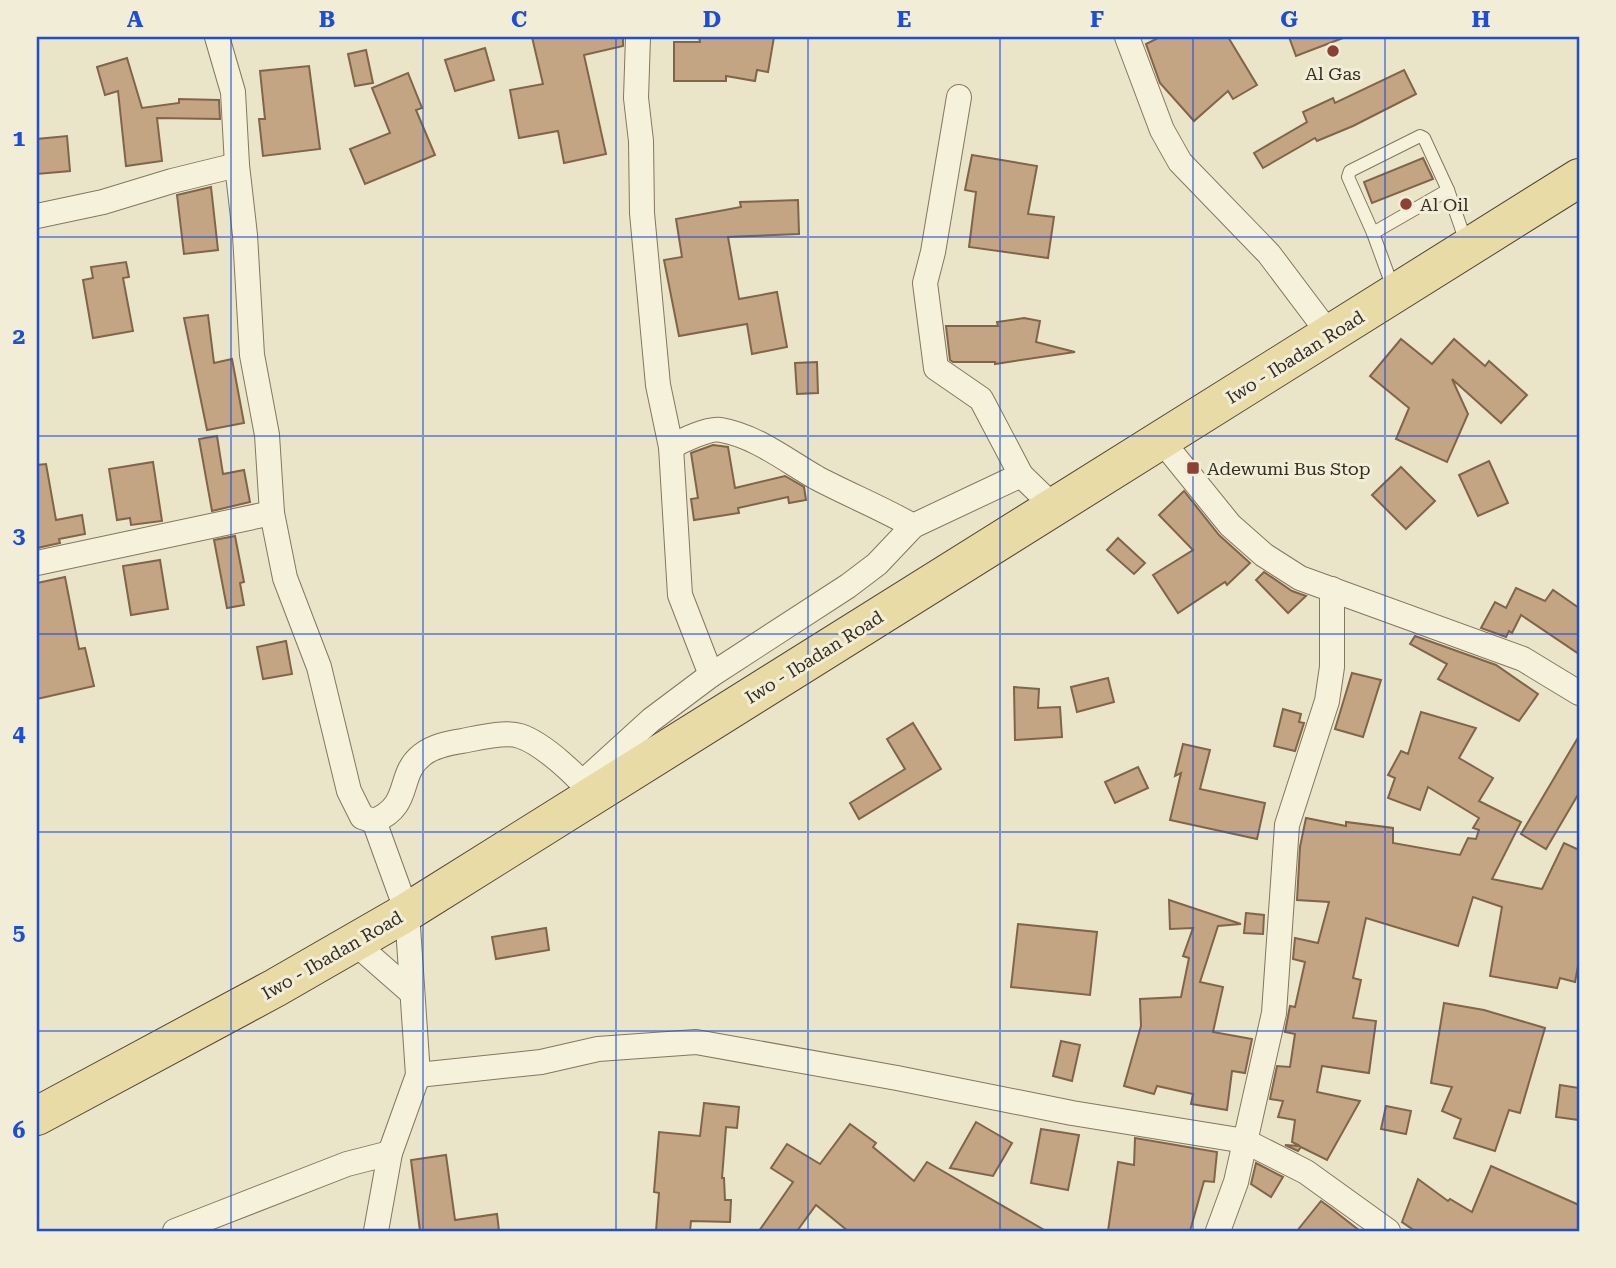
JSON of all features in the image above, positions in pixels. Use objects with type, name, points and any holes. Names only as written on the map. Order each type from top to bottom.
[{"type":"main road","name":"Iwo - Ibadan Road","points":[[37,1116],[407,912],[589,790],[1162,441],[1579,178]]},
{"type":"street","points":[[217,37],[233,92],[237,165],[245,235],[251,355],[267,435],[272,513],[285,578],[319,667],[349,791],[362,817],[374,821],[387,816],[397,806],[411,769],[421,755],[442,745],[487,736],[519,736],[552,755],[589,790],[651,720],[711,675],[848,586],[877,564],[913,526],[1021,475]]},
{"type":"street","points":[[638,37],[636,98],[641,141],[642,213],[658,385],[671,447],[680,595],[711,675]]},
{"type":"street","points":[[1127,37],[1163,130],[1180,162],[1269,254],[1330,335]]},
{"type":"street","points":[[959,97],[933,252],[925,283],[936,368],[981,399],[1021,475],[1053,506]]},
{"type":"street","points":[[37,216],[103,202],[237,165]]},
{"type":"street","points":[[671,447],[682,440],[719,429],[751,441],[913,526]]},
{"type":"street","points":[[1162,441],[1230,525],[1264,555],[1300,578],[1523,659],[1579,693]]},
{"type":"street","points":[[37,563],[272,513]]},
{"type":"street","points":[[1218,1231],[1236,1182],[1274,1013],[1287,825],[1327,701],[1332,667],[1332,589]]},
{"type":"street","points":[[374,821],[407,912],[418,1075],[410,1104],[390,1153],[376,1231]]},
{"type":"street","points":[[355,943],[412,993]]},
{"type":"street","points":[[418,1075],[541,1062],[598,1049],[696,1042],[1072,1113],[1245,1141],[1306,1172],[1388,1231]]},
{"type":"street","points":[[175,1231],[346,1164],[390,1153]]},
{"type":"lane","points":[[1396,294],[1348,177],[1350,171],[1420,136],[1424,138],[1448,190],[1468,248]]},
{"type":"lane","points":[[1373,233],[1448,190]]},
{"type":"building","points":[[532,37],[623,37],[623,46],[584,55],[606,154],[564,163],[558,131],[519,138],[510,90],[543,84]]},
{"type":"building","points":[[699,37],[774,37],[768,72],[757,70],[755,81],[726,76],[726,81],[674,81],[674,42],[700,42]]},
{"type":"building","points":[[1160,37],[1228,37],[1257,85],[1233,99],[1228,91],[1194,121],[1160,83],[1146,44]]},
{"type":"building","points":[[1289,37],[1343,37],[1343,38],[1296,56]]},
{"type":"building","points":[[485,48],[494,80],[455,91],[445,60]]},
{"type":"building","points":[[366,50],[373,83],[355,86],[348,54]]},
{"type":"building","points":[[127,58],[142,108],[179,103],[179,99],[219,100],[220,119],[157,118],[162,161],[126,166],[118,91],[105,95],[97,67]]},
{"type":"building","points":[[309,66],[320,149],[263,156],[259,119],[265,119],[260,71]]},
{"type":"building","points":[[1404,70],[1416,94],[1353,126],[1317,141],[1315,138],[1263,168],[1254,153],[1307,122],[1303,112],[1333,98],[1335,103]]},
{"type":"building","points":[[408,73],[422,108],[416,110],[435,155],[365,184],[350,149],[390,133],[372,88]]},
{"type":"building","points":[[67,136],[70,171],[37,174],[37,139]]},
{"type":"building","points":[[972,155],[1037,166],[1028,214],[1054,217],[1048,258],[969,247],[976,192],[965,190]]},
{"type":"building","points":[[1423,158],[1433,179],[1372,203],[1364,182]]},
{"type":"building","points":[[211,187],[218,250],[184,254],[177,195]]},
{"type":"building","points":[[798,200],[799,234],[728,237],[739,299],[777,292],[787,347],[752,354],[747,324],[679,336],[664,260],[682,257],[676,219],[741,207],[740,202]]},
{"type":"building","points":[[126,262],[129,277],[123,278],[133,331],[93,338],[83,280],[93,278],[91,267]]},
{"type":"building","points":[[208,315],[214,363],[232,359],[244,423],[207,430],[184,318]]},
{"type":"building","points":[[1024,318],[1040,321],[1036,342],[1075,352],[995,364],[950,360],[946,326],[998,326],[997,322]]},
{"type":"building","points":[[1401,339],[1432,364],[1454,339],[1485,366],[1489,361],[1527,395],[1501,423],[1452,379],[1468,414],[1447,462],[1396,439],[1409,408],[1370,376]]},
{"type":"building","points":[[817,362],[818,393],[797,394],[795,363]]},
{"type":"building","points":[[217,436],[223,474],[244,470],[250,502],[212,511],[199,439]]},
{"type":"building","points":[[713,445],[728,447],[735,488],[785,476],[804,487],[806,500],[789,503],[788,497],[738,508],[739,513],[694,520],[691,499],[698,498],[691,453]]},
{"type":"building","points":[[1489,461],[1508,503],[1478,516],[1459,475]]},
{"type":"building","points":[[153,462],[162,521],[131,525],[130,518],[117,520],[109,469]]},
{"type":"building","points":[[46,464],[56,520],[82,515],[85,534],[59,539],[60,543],[37,548],[37,465]]},
{"type":"building","points":[[1401,467],[1435,501],[1406,529],[1372,495]]},
{"type":"building","points":[[1184,491],[1219,535],[1250,563],[1227,585],[1225,582],[1178,613],[1153,575],[1193,550],[1159,515]]},
{"type":"building","points":[[235,536],[244,582],[240,583],[244,605],[227,608],[214,540]]},
{"type":"building","points":[[1118,538],[1145,563],[1134,574],[1107,550]]},
{"type":"building","points":[[160,560],[168,609],[131,615],[123,566]]},
{"type":"building","points":[[1264,572],[1292,591],[1306,596],[1288,613],[1256,580]]},
{"type":"building","points":[[65,577],[79,649],[85,648],[94,686],[37,699],[37,583]]},
{"type":"building","points":[[1516,588],[1545,601],[1553,590],[1579,608],[1579,654],[1521,615],[1512,633],[1509,631],[1506,637],[1481,628],[1495,602],[1506,608]]},
{"type":"building","points":[[1415,636],[1496,665],[1538,694],[1519,721],[1438,679],[1447,664],[1410,644]]},
{"type":"building","points":[[286,641],[292,674],[263,679],[257,647]]},
{"type":"building","points":[[1352,673],[1381,680],[1363,737],[1335,729]]},
{"type":"building","points":[[1108,678],[1114,702],[1077,712],[1071,687]]},
{"type":"building","points":[[1014,687],[1039,689],[1038,708],[1060,707],[1062,737],[1015,740]]},
{"type":"building","points":[[1283,709],[1301,714],[1299,722],[1304,723],[1295,751],[1274,746]]},
{"type":"building","points":[[1421,712],[1476,728],[1459,758],[1493,778],[1479,801],[1521,822],[1492,879],[1542,889],[1564,843],[1579,850],[1579,961],[1575,982],[1560,978],[1557,988],[1490,976],[1502,907],[1473,897],[1458,946],[1366,918],[1353,978],[1361,980],[1353,1018],[1376,1021],[1369,1073],[1322,1066],[1317,1092],[1360,1101],[1327,1160],[1301,1147],[1298,1151],[1285,1145],[1300,1146],[1292,1142],[1295,1120],[1278,1117],[1283,1101],[1270,1099],[1277,1066],[1290,1067],[1295,1034],[1285,1032],[1290,1006],[1295,1007],[1305,962],[1293,959],[1295,938],[1318,943],[1329,902],[1297,900],[1300,847],[1306,818],[1346,826],[1346,822],[1393,828],[1393,843],[1460,855],[1468,838],[1476,839],[1479,830],[1473,828],[1479,818],[1428,787],[1420,810],[1388,798],[1395,778],[1388,775],[1401,751],[1408,754]]},
{"type":"building","points":[[913,723],[941,769],[859,819],[850,803],[905,769],[887,739]]},
{"type":"building","points":[[1579,736],[1579,793],[1546,849],[1521,834]]},
{"type":"building","points":[[1183,744],[1210,750],[1200,789],[1265,803],[1257,839],[1170,820],[1181,773],[1175,776]]},
{"type":"building","points":[[1138,767],[1148,788],[1115,803],[1105,782]]},
{"type":"building","points":[[1169,900],[1241,924],[1218,926],[1200,982],[1223,987],[1213,1032],[1252,1039],[1245,1073],[1232,1071],[1227,1110],[1191,1104],[1193,1094],[1157,1086],[1154,1094],[1124,1086],[1141,1026],[1140,999],[1181,997],[1189,958],[1183,956],[1193,928],[1170,929]]},
{"type":"building","points":[[1246,913],[1264,915],[1263,934],[1244,933]]},
{"type":"building","points":[[1018,924],[1097,932],[1090,995],[1011,987]]},
{"type":"building","points":[[546,928],[549,950],[496,959],[492,937]]},
{"type":"building","points":[[1444,1003],[1484,1010],[1545,1028],[1520,1113],[1509,1110],[1495,1151],[1454,1138],[1461,1119],[1442,1111],[1452,1087],[1431,1083]]},
{"type":"building","points":[[1061,1041],[1080,1045],[1072,1081],[1053,1076]]},
{"type":"building","points":[[1560,1085],[1579,1088],[1579,1120],[1556,1117]]},
{"type":"building","points":[[704,1103],[739,1107],[737,1128],[726,1127],[722,1178],[725,1200],[731,1200],[730,1222],[691,1221],[690,1231],[656,1231],[659,1193],[654,1192],[659,1132],[700,1136]]},
{"type":"building","points":[[1386,1106],[1411,1111],[1406,1134],[1381,1129]]},
{"type":"building","points":[[976,1122],[1012,1143],[993,1176],[950,1168]]},
{"type":"building","points":[[850,1124],[876,1143],[873,1147],[914,1181],[927,1162],[1046,1231],[848,1231],[816,1205],[797,1231],[759,1231],[793,1182],[771,1168],[787,1144],[820,1164]]},
{"type":"building","points":[[1041,1129],[1079,1135],[1068,1190],[1031,1183]]},
{"type":"building","points":[[1135,1138],[1217,1152],[1214,1182],[1204,1181],[1190,1231],[1108,1231],[1118,1162],[1134,1165]]},
{"type":"building","points":[[446,1155],[455,1220],[497,1214],[499,1231],[420,1231],[411,1160]]},
{"type":"building","points":[[1256,1163],[1283,1177],[1271,1197],[1251,1184]]},
{"type":"building","points":[[1491,1166],[1579,1205],[1579,1231],[1415,1231],[1402,1222],[1418,1179],[1448,1201],[1450,1199],[1472,1212]]},
{"type":"building","points":[[1321,1201],[1332,1209],[1360,1231],[1297,1231]]},
{"type":"place","name":"Al Gas","points":[[1333,51]]},
{"type":"place","name":"Al Oil","points":[[1406,204]]},
{"type":"place","name":"Adewumi Bus Stop","points":[[1193,468]]}]
